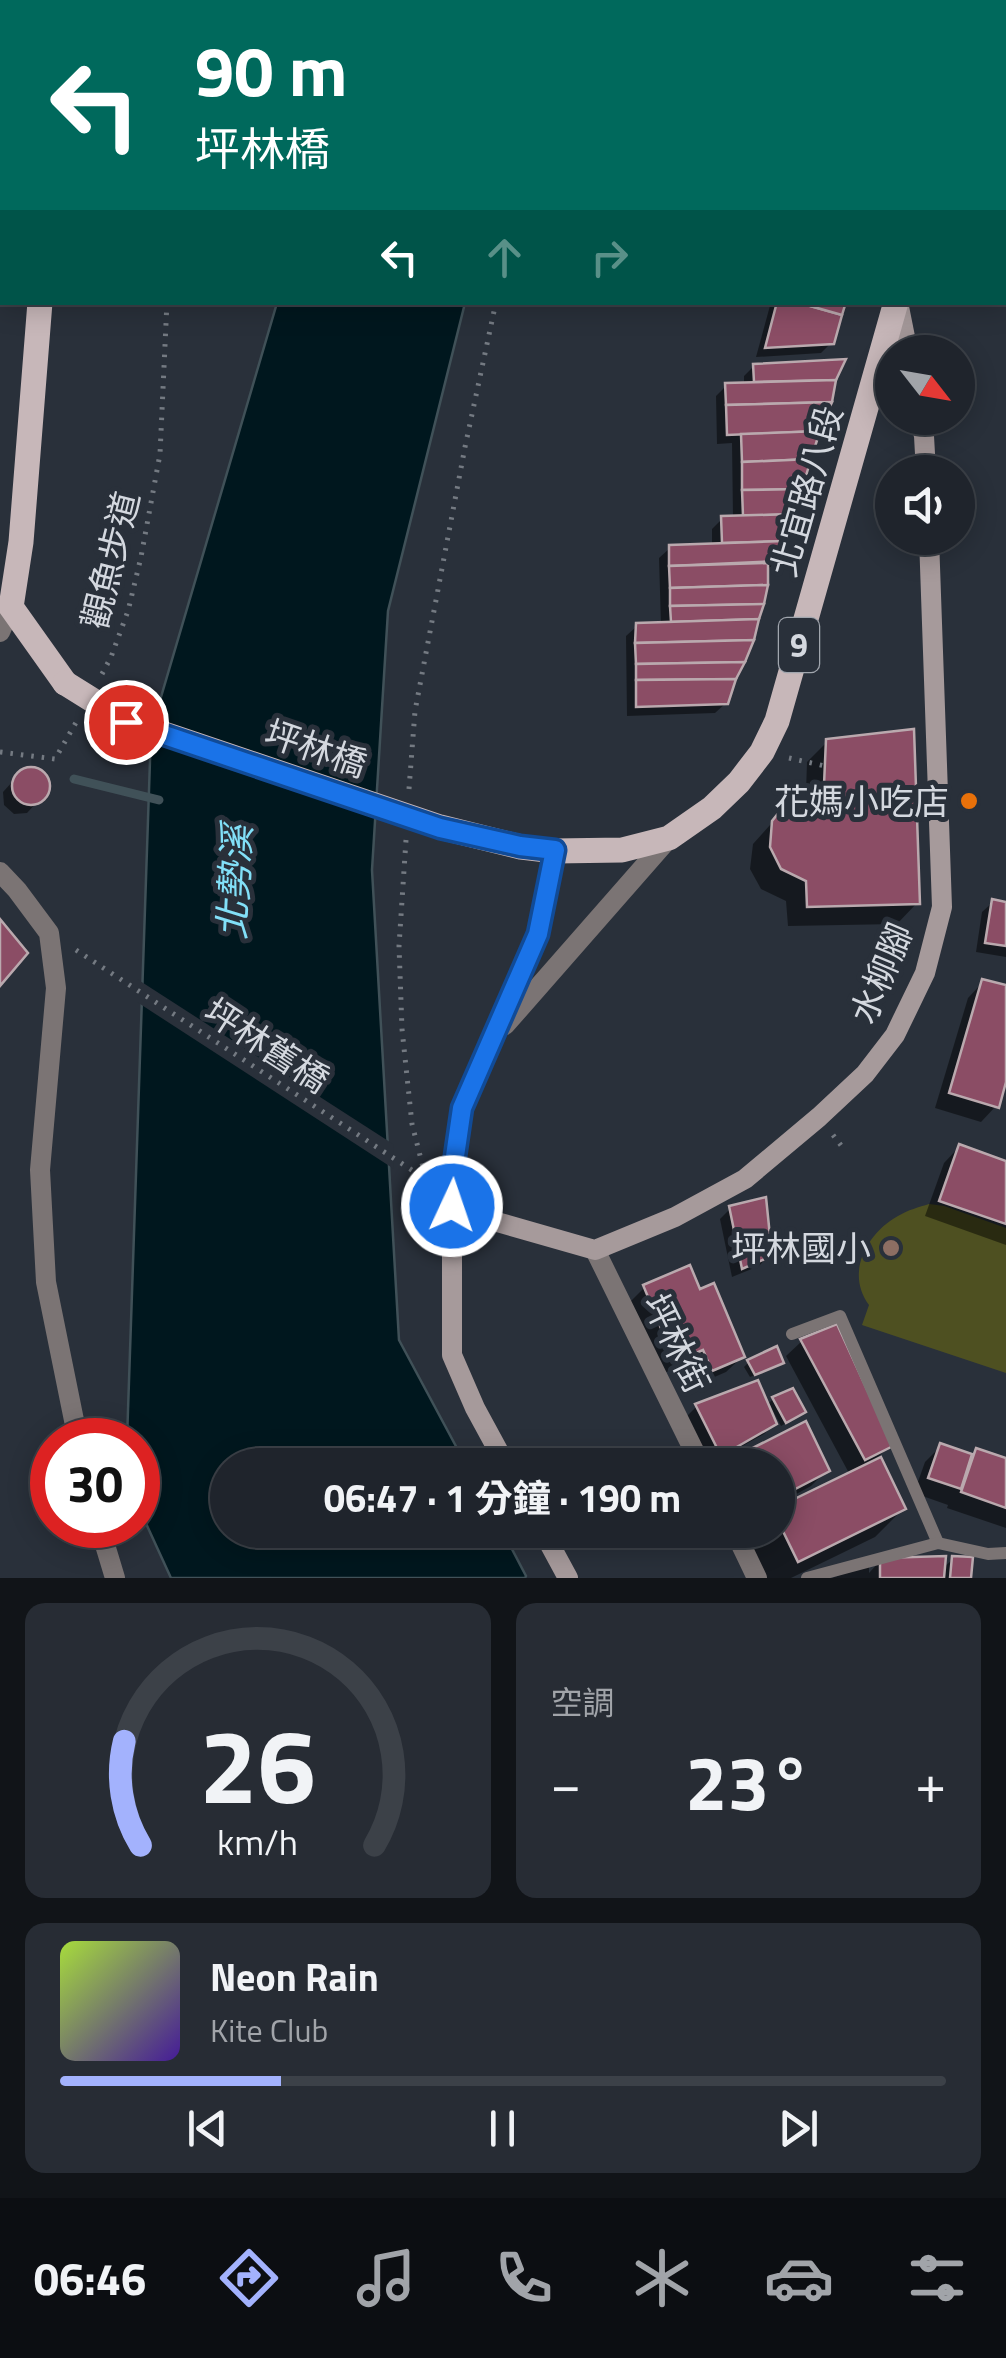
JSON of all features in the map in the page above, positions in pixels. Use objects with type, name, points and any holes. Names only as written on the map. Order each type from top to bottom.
[{"type":"main road","points":[[11,607],[21,542],[40,305]]},
{"type":"main road","name":"北宜路八段","points":[[555,850],[622,850],[669,838],[712,808],[762,752],[777,721],[896,305]]},
{"type":"main road","points":[[898,305],[904,335]]},
{"type":"main road","name":"水柳腳","points":[[595,1250],[676,1217],[745,1179],[865,1074],[895,1034],[918,988],[942,907],[929,555]]},
{"type":"main road","name":"坪林橋","points":[[11,607],[64,683],[126,722],[440,828],[555,850]]},
{"type":"main road","points":[[496,1448],[474,1408],[452,1354],[452,1206],[595,1250]]},
{"type":"main road","points":[[552,1548],[568,1578]]},
{"type":"street","points":[[0,632],[11,607]]},
{"type":"street","points":[[490,1042],[669,838]]},
{"type":"street","points":[[452,1206],[462,1108],[538,934],[555,850]]},
{"type":"street","points":[[0,872],[18,890],[48,933],[56,988],[40,1170],[46,1282],[74,1418]]},
{"type":"street","name":"坪林街","points":[[595,1250],[694,1448]]},
{"type":"street","points":[[106,1548],[114,1578]]},
{"type":"street","points":[[743,1548],[758,1578]]},
{"type":"lane","points":[[792,1334],[840,1316],[938,1543]]},
{"type":"lane","points":[[807,1578],[938,1543],[988,1554],[1006,1553]]},
{"type":"path","name":"觀魚步道","points":[[94,689],[112,657],[128,612],[145,540],[160,454],[167,305]]},
{"type":"path","points":[[409,789],[415,710],[464,447],[495,305]]},
{"type":"path","points":[[0,752],[55,759],[78,718]]},
{"type":"path","points":[[762,752],[825,766]]},
{"type":"path","name":"坪林舊橋","points":[[80,953],[426,1179],[412,1124],[402,1029],[398,946],[407,828]]},
{"type":"green space","points":[[929,1204],[1006,1228],[1006,1373],[862,1325],[869,1305],[862,1293],[859,1267],[869,1243],[887,1223]]},
{"type":"water","name":"北勢溪","points":[[276,305],[464,305],[388,611],[372,870],[399,1340],[457,1448],[210,1448],[210,1548],[511,1548],[526,1576],[171,1578],[157,1548],[160,1418],[128,1418],[151,731]]},
{"type":"pier","points":[[137,979],[393,1144],[394,1169],[137,1002]]},
{"type":"building","points":[[776,305],[807,305],[842,315],[834,344],[765,348]]},
{"type":"building","points":[[807,305],[845,305],[842,315]]},
{"type":"building","points":[[846,359],[836,380],[754,382],[753,364]]},
{"type":"building","points":[[836,380],[832,402],[726,405],[725,383]]},
{"type":"building","points":[[832,402],[820,431],[727,435],[726,405]]},
{"type":"building","points":[[820,431],[811,459],[742,462],[741,434]]},
{"type":"building","points":[[811,459],[802,489],[742,490],[742,462]]},
{"type":"building","points":[[802,489],[795,514],[743,516],[742,490]]},
{"type":"building","points":[[795,514],[784,541],[722,543],[721,516]]},
{"type":"building","points":[[784,541],[781,561],[669,566],[669,545]]},
{"type":"building","points":[[768,563],[768,585],[670,588],[669,566]]},
{"type":"building","points":[[768,585],[764,604],[670,606],[670,588]]},
{"type":"building","points":[[764,604],[759,619],[671,622],[670,606]]},
{"type":"building","points":[[759,619],[754,640],[635,643],[636,623]]},
{"type":"building","points":[[754,640],[745,662],[636,664],[635,643]]},
{"type":"building","points":[[745,662],[736,679],[636,680],[636,664]]},
{"type":"building","points":[[736,679],[728,704],[636,707],[636,680]]},
{"type":"building","points":[[914,729],[920,904],[807,907],[806,881],[781,869],[770,847],[772,821],[792,796],[813,785],[824,785],[826,739]]},
{"type":"building","points":[[31,767],[44,773],[50,786],[44,799],[31,805],[18,799],[12,786],[18,773]]},
{"type":"building","points":[[992,899],[1006,902],[1006,946],[985,943]]},
{"type":"building","points":[[0,919],[28,953],[0,986]]},
{"type":"building","points":[[982,979],[1006,985],[1006,1082],[999,1108],[949,1093]]},
{"type":"building","points":[[959,1144],[1006,1161],[1006,1224],[939,1201]]},
{"type":"building","points":[[766,1197],[772,1256],[742,1269],[729,1206]]},
{"type":"building","points":[[690,1265],[700,1289],[714,1283],[745,1357],[712,1371],[703,1350],[675,1362],[643,1285]]},
{"type":"building","points":[[837,1324],[893,1446],[865,1460],[800,1339]]},
{"type":"building","points":[[777,1346],[784,1363],[755,1375],[747,1360]]},
{"type":"building","points":[[758,1380],[777,1424],[735,1448],[717,1448],[695,1404]]},
{"type":"building","points":[[793,1388],[806,1412],[786,1423],[772,1397]]},
{"type":"building","points":[[806,1421],[830,1471],[795,1489],[795,1448],[753,1448]]},
{"type":"building","points":[[940,1443],[972,1454],[961,1489],[928,1478]]},
{"type":"building","points":[[976,1448],[1006,1458],[1006,1508],[961,1492]]},
{"type":"building","points":[[881,1457],[906,1509],[798,1562],[791,1548],[795,1548],[795,1499]]},
{"type":"building","points":[[946,1556],[944,1578],[880,1578],[880,1558]]},
{"type":"building","points":[[952,1556],[973,1557],[971,1578],[950,1578]]},
{"type":"waterway","points":[[74,779],[159,800]]},
{"type":"place","name":"花媽小吃店","points":[[969,801]]},
{"type":"place","name":"坪林國小","points":[[891,1248]]},
{"type":"route","points":[[126,722],[440,828],[555,850],[538,934],[462,1108],[452,1206]]}]
